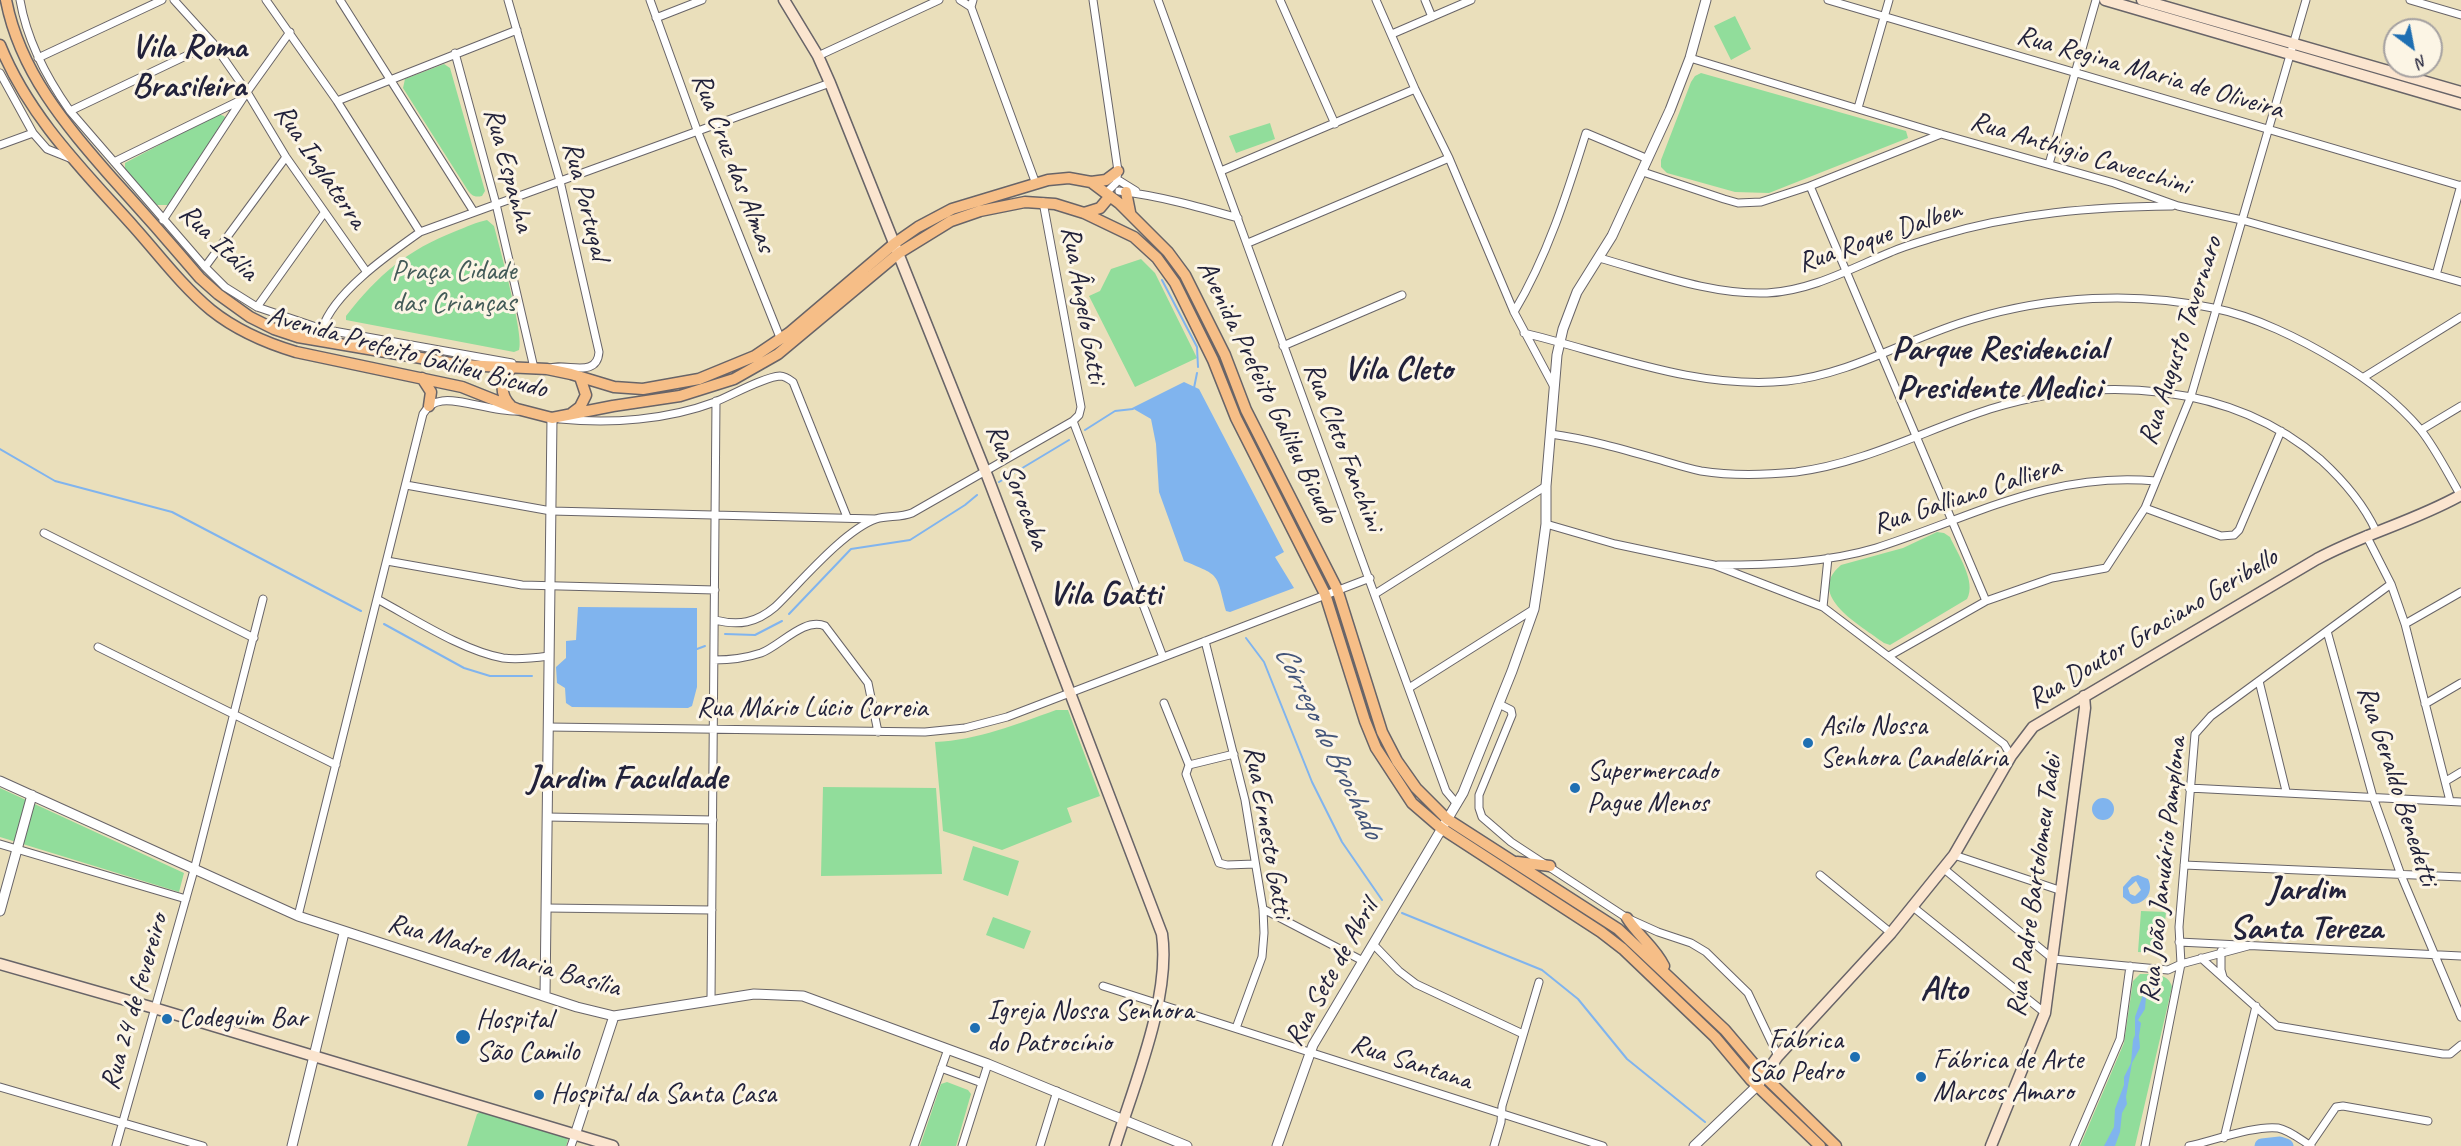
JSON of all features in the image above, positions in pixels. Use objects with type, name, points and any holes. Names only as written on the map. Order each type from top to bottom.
[{"type":"main road","name":"Avenida Prefeito Galileu Bicudo","points":[[6,0],[14,34],[27,63],[54,109],[200,278],[232,306],[274,329],[298,337],[462,365],[547,369],[628,389],[680,383],[741,363],[781,340],[897,248],[965,215],[1025,202],[1043,201],[1084,213],[1134,237],[1167,270],[1213,360],[1236,418],[1325,594],[1365,721],[1376,748],[1412,803],[1444,824],[1515,862],[1618,929],[1725,1030],[1764,1076],[1836,1146]]},
{"type":"main road","name":"Rua Sorocaba","points":[[784,0],[818,56],[897,248],[1162,934],[1165,955],[1159,1004],[1115,1146]]},
{"type":"main road","points":[[2105,0],[2461,92]]},
{"type":"main road","points":[[2142,0],[2461,104]]},
{"type":"main road","name":"Avenida Prefeito Galileu Bicudo","points":[[0,45],[26,99],[43,124],[194,293],[233,326],[268,343],[296,352],[462,387],[521,410],[552,418],[680,396],[734,379],[795,341],[918,227],[952,209],[1058,178],[1117,183],[1132,215],[1168,252],[1185,275],[1225,355],[1246,410],[1337,589],[1382,732],[1397,761],[1444,824]]},
{"type":"main road","points":[[1091,182],[1106,180],[1117,183],[1132,215]]},
{"type":"main road","points":[[1084,213],[1096,210],[1117,183]]},
{"type":"main road","points":[[512,368],[507,373],[502,386],[506,400],[521,410]]},
{"type":"main road","points":[[570,415],[580,407],[586,395],[580,377]]},
{"type":"main road","points":[[422,378],[431,392],[429,406]]},
{"type":"main road","name":"Rua Doutor Graciano Geribello","points":[[1757,1086],[1778,1056],[1892,933],[1954,855],[2011,756],[2033,728],[2307,564],[2371,533],[2428,512],[2461,495]]},
{"type":"main road","name":"Rua Padre Bartolomeu Tadei","points":[[1991,1146],[2045,1013],[2054,959],[2085,708],[2084,696]]},
{"type":"main road","points":[[1444,824],[1611,940],[1715,1037],[1757,1086],[1820,1146]]},
{"type":"main road","points":[[1515,862],[1550,866]]},
{"type":"main road","points":[[1627,918],[1635,930],[1655,950],[1667,975]]},
{"type":"main road","points":[[0,964],[613,1146]]},
{"type":"street","name":"Rua Itália","points":[[20,0],[24,20],[38,58],[70,111],[163,220],[225,287],[257,307],[322,329],[463,353],[534,368]]},
{"type":"street","points":[[38,58],[162,0]]},
{"type":"street","name":"Rua Inglaterra","points":[[174,0],[213,43],[247,92],[286,157],[366,272]]},
{"type":"street","points":[[266,0],[337,101],[420,232]]},
{"type":"street","points":[[340,0],[474,212]]},
{"type":"street","name":"Rua Portugal","points":[[508,0],[560,181],[600,352],[596,363],[585,369],[556,365],[547,369]]},
{"type":"street","name":"Rua Cruz das Almas","points":[[650,0],[697,130],[781,340]]},
{"type":"street","points":[[656,18],[702,0]]},
{"type":"street","points":[[818,56],[939,0]]},
{"type":"street","points":[[960,0],[972,4],[1036,184]]},
{"type":"street","points":[[1093,0],[1117,183],[1138,192],[1238,219]]},
{"type":"street","name":"Rua Cleto Fanchini","points":[[1158,0],[1446,792],[1456,804]]},
{"type":"street","points":[[1280,0],[1335,124]]},
{"type":"street","points":[[1376,0],[1415,89],[1449,158],[1514,312],[1555,390]]},
{"type":"street","points":[[1425,0],[1432,17]]},
{"type":"street","points":[[1392,34],[1471,0]]},
{"type":"street","name":"Rua Sete de Abril","points":[[1277,1146],[1310,1052],[1456,804],[1499,704],[1534,609],[1546,524],[1546,486],[1559,341],[1577,292],[1612,236],[1643,172],[1690,58],[1706,0]]},
{"type":"street","name":"Rua Regina Maria de Oliveira","points":[[1828,0],[2461,185]]},
{"type":"street","points":[[1858,108],[1889,0]]},
{"type":"street","points":[[2049,164],[2096,0]]},
{"type":"street","name":"Rua Augusto Tavernaro","points":[[1986,601],[2052,578],[2106,568],[2145,508],[2191,396],[2306,0]]},
{"type":"street","points":[[2409,0],[2428,3],[2461,15]]},
{"type":"street","points":[[337,101],[517,30]]},
{"type":"street","points":[[163,220],[241,100],[290,32]]},
{"type":"street","points":[[70,111],[213,43]]},
{"type":"street","name":"Rua Espanha","points":[[455,53],[496,204],[534,368]]},
{"type":"street","name":"Rua Anthigio Cavecchini","points":[[1690,58],[1941,134],[2114,183],[2178,206],[2242,220],[2461,282]]},
{"type":"street","points":[[0,73],[33,133],[47,149],[73,159]]},
{"type":"street","points":[[322,329],[326,318],[366,272],[420,232],[830,83]]},
{"type":"street","points":[[1221,171],[1415,89]]},
{"type":"street","points":[[114,162],[241,100]]},
{"type":"street","points":[[0,145],[33,133]]},
{"type":"street","points":[[1514,312],[1533,280],[1564,204],[1586,133],[1648,159]]},
{"type":"street","points":[[1643,172],[1738,203],[1761,202],[1810,186],[1941,134]]},
{"type":"street","points":[[205,267],[286,157]]},
{"type":"street","points":[[1248,243],[1449,158]]},
{"type":"street","points":[[2436,274],[2461,185]]},
{"type":"street","points":[[1810,186],[1986,601],[1888,656]]},
{"type":"street","name":"Rua Ângelo Gatti","points":[[876,519],[896,518],[912,513],[1073,421],[1079,415],[1081,408],[1043,201]]},
{"type":"street","name":"Rua Roque Dalben","points":[[1599,258],[1726,292],[1769,293],[1820,282],[1893,251],[1996,222],[2034,214],[2073,210],[2178,206]]},
{"type":"street","points":[[257,307],[324,213]]},
{"type":"street","points":[[1283,346],[1402,295]]},
{"type":"street","points":[[1524,333],[1703,380],[1736,383],[1790,381],[1843,369],[1973,319],[2065,301],[2157,299],[2217,308],[2285,333],[2364,377],[2421,430],[2461,495]]},
{"type":"street","points":[[2364,377],[2461,317]]},
{"type":"street","points":[[545,996],[552,418],[593,422],[669,414],[716,401],[780,376],[793,381],[847,517]]},
{"type":"street","points":[[1551,434],[1581,438],[1700,471],[1769,474],[1821,468],[1882,451],[1990,409],[2073,392],[2120,390],[2164,392],[2191,396],[2241,411],[2281,431],[2310,451],[2346,484],[2360,502],[2405,624],[2450,801]]},
{"type":"street","points":[[298,916],[423,414],[429,406],[445,400],[503,412],[521,410]]},
{"type":"street","points":[[711,1000],[716,401]]},
{"type":"street","points":[[2421,430],[2461,406]]},
{"type":"street","points":[[1073,421],[1163,657]]},
{"type":"street","points":[[2145,508],[2221,536],[2234,535],[2239,530],[2281,431]]},
{"type":"street","name":"Rua Galliano Calliera","points":[[1714,566],[1757,565],[1828,558],[1874,548],[2024,494],[2070,483],[2137,479],[2156,481]]},
{"type":"street","points":[[406,485],[551,511],[876,519]]},
{"type":"street","points":[[1375,594],[1546,486]]},
{"type":"street","points":[[715,620],[736,625],[754,621],[763,616],[849,535],[876,519]]},
{"type":"street","points":[[1546,524],[1615,544],[1714,566],[1823,607],[2004,744],[2011,756]]},
{"type":"street","points":[[44,533],[254,638]]},
{"type":"street","points":[[1823,607],[1828,558]]},
{"type":"street","points":[[387,561],[522,585],[715,590]]},
{"type":"street","points":[[1752,580],[1751,571],[1757,565]]},
{"type":"street","name":"Rua Mário Lúcio Correia","points":[[548,727],[878,732],[935,732],[965,728],[1006,717],[1370,578]]},
{"type":"street","name":"Rua João Januário Pamplona","points":[[2145,1146],[2181,964],[2179,942],[2189,788],[2195,734],[2211,716],[2391,584]]},
{"type":"street","points":[[2405,624],[2461,592]]},
{"type":"street","name":"Rua 24 de fevereiro","points":[[116,1146],[194,870],[263,599]]},
{"type":"street","points":[[377,599],[464,645],[487,654],[520,659],[549,656]]},
{"type":"street","points":[[1409,688],[1534,609]]},
{"type":"street","points":[[714,660],[751,656],[781,643],[807,625],[819,623],[825,626],[867,683],[878,732]]},
{"type":"street","name":"Rua Geraldo Benedetti","points":[[2327,631],[2373,797],[2401,875],[2461,1017]]},
{"type":"street","name":"Rua Ernesto Gatti","points":[[1205,641],[1245,800],[1263,909],[1262,957],[1236,1028]]},
{"type":"street","points":[[98,647],[336,765]]},
{"type":"street","points":[[2259,681],[2286,791]]},
{"type":"street","points":[[2425,704],[2461,683]]},
{"type":"street","points":[[1164,703],[1189,765],[1186,774],[1217,859],[1223,865],[1255,864]]},
{"type":"street","points":[[1499,704],[1511,710],[1512,715],[1479,795],[1482,817],[1491,827],[1627,918],[1691,943],[1706,952],[1724,967],[1748,993],[1778,1056]]},
{"type":"street","points":[[1189,765],[1234,754]]},
{"type":"street","points":[[2446,781],[2461,772]]},
{"type":"street","name":"Rua Madre Maria Basília","points":[[0,781],[298,916],[344,933],[545,996],[614,1016],[754,994],[803,996],[988,1064],[1187,1146]]},
{"type":"street","points":[[2189,788],[2286,791],[2461,802]]},
{"type":"street","points":[[0,911],[32,795]]},
{"type":"street","points":[[547,817],[713,820]]},
{"type":"street","points":[[0,844],[186,899]]},
{"type":"street","points":[[1954,855],[2062,891]]},
{"type":"street","points":[[2184,865],[2461,877]]},
{"type":"street","points":[[1943,868],[2054,959],[2169,970],[2181,964],[2248,946]]},
{"type":"street","points":[[1820,875],[1892,933]]},
{"type":"street","points":[[1913,907],[2045,1013]]},
{"type":"street","points":[[546,908],[712,910]]},
{"type":"street","points":[[1263,909],[1363,961]]},
{"type":"street","points":[[292,1146],[344,933]]},
{"type":"street","points":[[2179,942],[2461,956]]},
{"type":"street","points":[[1373,944],[1399,971],[1416,984],[1523,1034]]},
{"type":"street","points":[[2215,944],[2223,952]]},
{"type":"street","points":[[2223,952],[2221,963],[2223,977]]},
{"type":"street","points":[[2201,958],[2277,1026],[2443,1054],[2457,1050],[2461,1045]]},
{"type":"street","points":[[2074,1146],[2120,1040],[2130,966]]},
{"type":"street","points":[[1494,1146],[1501,1113],[1539,982]]},
{"type":"street","name":"Rua Santana","points":[[1103,986],[1603,1146]]},
{"type":"street","points":[[2224,1138],[2256,1006]]},
{"type":"street","points":[[571,1146],[614,1016]]},
{"type":"street","points":[[914,1146],[948,1049]]},
{"type":"street","points":[[962,1146],[988,1064]]},
{"type":"street","points":[[941,1068],[982,1083]]},
{"type":"street","name":"Rua Doutor Graciano Geribello","points":[[1694,1146],[1757,1086]]},
{"type":"street","points":[[0,1087],[203,1146]]},
{"type":"street","points":[[1040,1146],[1057,1091]]},
{"type":"street","points":[[2189,1146],[2277,1128],[2287,1131],[2310,1146],[2336,1107],[2428,1121]]},
{"type":"green space","points":[[1735,16],[1751,49],[1731,60],[1714,26]]},
{"type":"green space","points":[[444,64],[450,68],[485,191],[482,196],[475,196],[468,191],[403,88],[405,79]]},
{"type":"green space","points":[[1701,73],[1906,131],[1908,138],[1769,193],[1735,192],[1667,173],[1661,167],[1661,160],[1691,82]]},
{"type":"green space","points":[[218,114],[226,119],[173,200],[168,205],[157,205],[125,169],[125,163]]},
{"type":"green space","points":[[1270,123],[1275,139],[1236,153],[1229,136]]},
{"type":"green space","name":"Praça Cidade das Crianças","points":[[487,220],[494,226],[511,291],[520,342],[519,350],[514,352],[346,320],[346,316],[370,288],[408,255],[439,238]]},
{"type":"green space","points":[[1141,259],[1155,273],[1197,358],[1135,387],[1089,296],[1100,291],[1111,269]]},
{"type":"green space","points":[[1937,532],[1950,537],[1961,559],[1970,584],[1967,599],[1890,645],[1884,643],[1840,609],[1829,588],[1831,577],[1841,565],[1903,548]]},
{"type":"green space","points":[[1056,710],[1068,710],[1100,796],[1067,808],[1072,822],[1002,850],[943,831],[935,742],[982,735]]},
{"type":"green space","points":[[823,787],[936,788],[942,874],[821,876]]},
{"type":"green space","points":[[0,788],[184,873],[179,892],[0,837]]},
{"type":"green space","points":[[973,846],[1019,861],[1008,896],[963,880]]},
{"type":"green space","points":[[2141,911],[2166,912],[2162,953],[2138,952]]},
{"type":"green space","points":[[993,917],[1031,931],[1024,949],[986,935]]},
{"type":"green space","points":[[2140,974],[2155,974],[2164,977],[2172,987],[2135,1146],[2080,1146],[2124,1043],[2133,981]]},
{"type":"green space","points":[[947,1082],[968,1090],[971,1094],[956,1146],[920,1146],[941,1084]]},
{"type":"green space","points":[[482,1111],[565,1136],[568,1140],[566,1146],[467,1146],[477,1114]]},
{"type":"water","points":[[1184,382],[1199,389],[1284,552],[1275,557],[1294,588],[1230,612],[1226,611],[1215,577],[1184,561],[1159,492],[1156,444],[1151,419],[1132,408]]},
{"type":"water","points":[[578,607],[697,608],[697,687],[692,706],[688,708],[572,707],[566,703],[565,688],[557,683],[556,667],[566,658],[566,641],[576,640]]},
{"type":"water","points":[[2103,798],[2111,801],[2114,809],[2111,817],[2103,820],[2095,817],[2092,809],[2095,801]]},
{"type":"water","points":[[2138,875],[2148,879],[2150,888],[2145,899],[2132,904],[2123,897],[2123,887],[2132,877]],"holes":[[[2136,881],[2141,890],[2135,896],[2130,894],[2128,888]]]},
{"type":"water","points":[[2149,980],[2156,982],[2158,987],[2146,997],[2145,1009],[2138,1020],[2141,1023],[2140,1048],[2132,1063],[2126,1097],[2127,1104],[2122,1113],[2120,1132],[2115,1146],[2104,1146],[2114,1127],[2115,1109],[2124,1085],[2124,1077],[2131,1063],[2135,1017],[2144,992],[2142,984]]},
{"type":"waterway","points":[[1162,280],[1197,347],[1198,367]]},
{"type":"waterway","points":[[1194,388],[1197,373]]},
{"type":"waterway","name":"Córrego do Brochado","points":[[1085,430],[1115,411],[1133,409]]},
{"type":"waterway","name":"Córrego do Brochado","points":[[999,482],[1069,440]]},
{"type":"waterway","name":"Córrego do Brochado","points":[[0,449],[55,481],[172,512],[361,611]]},
{"type":"waterway","name":"Córrego do Brochado","points":[[789,614],[851,549],[910,540],[977,495]]},
{"type":"waterway","name":"Córrego do Brochado","points":[[725,634],[755,635],[782,621]]},
{"type":"waterway","name":"Córrego do Brochado","points":[[384,624],[464,668],[490,676],[532,676]]},
{"type":"waterway","name":"Córrego do Brochado","points":[[1246,638],[1264,662],[1312,782],[1342,842],[1382,900]]},
{"type":"waterway","name":"Córrego do Brochado","points":[[697,649],[705,646]]},
{"type":"waterway","points":[[1402,913],[1542,970],[1578,999],[1627,1059],[1705,1122]]},
{"type":"waterway","name":"Córrego do Brochado","points":[[2262,1146],[2280,1144],[2286,1146]]},
{"type":"place","name":"Asilo Nossa Senhora Candelária","points":[[1808,743]]},
{"type":"place","name":"Supermercado Pague Menos","points":[[1575,788]]},
{"type":"place","name":"Codeguim Bar","points":[[167,1019]]},
{"type":"place","name":"Igreja Nossa Senhora do Patrocínio","points":[[975,1028]]},
{"type":"place","name":"Hospital São Camilo","points":[[463,1037]]},
{"type":"place","name":"Fábrica São Pedro","points":[[1855,1057]]},
{"type":"place","name":"Fábrica de Arte Marcos Amaro","points":[[1921,1077]]},
{"type":"place","name":"Hospital da Santa Casa","points":[[539,1095]]},
{"type":"district","name":"Vila Roma Brasileira","points":[[189,68]]},
{"type":"district","name":"Vila Cleto","points":[[1398,370]]},
{"type":"district","name":"Parque Residencial Presidente Medici","points":[[1999,370]]},
{"type":"district","name":"Vila Gatti","points":[[1105,595]]},
{"type":"district","name":"Jardim Faculdade","points":[[627,779]]},
{"type":"district","name":"Jardim Santa Tereza","points":[[2306,910]]},
{"type":"district","name":"Alto","points":[[1944,990]]}]
